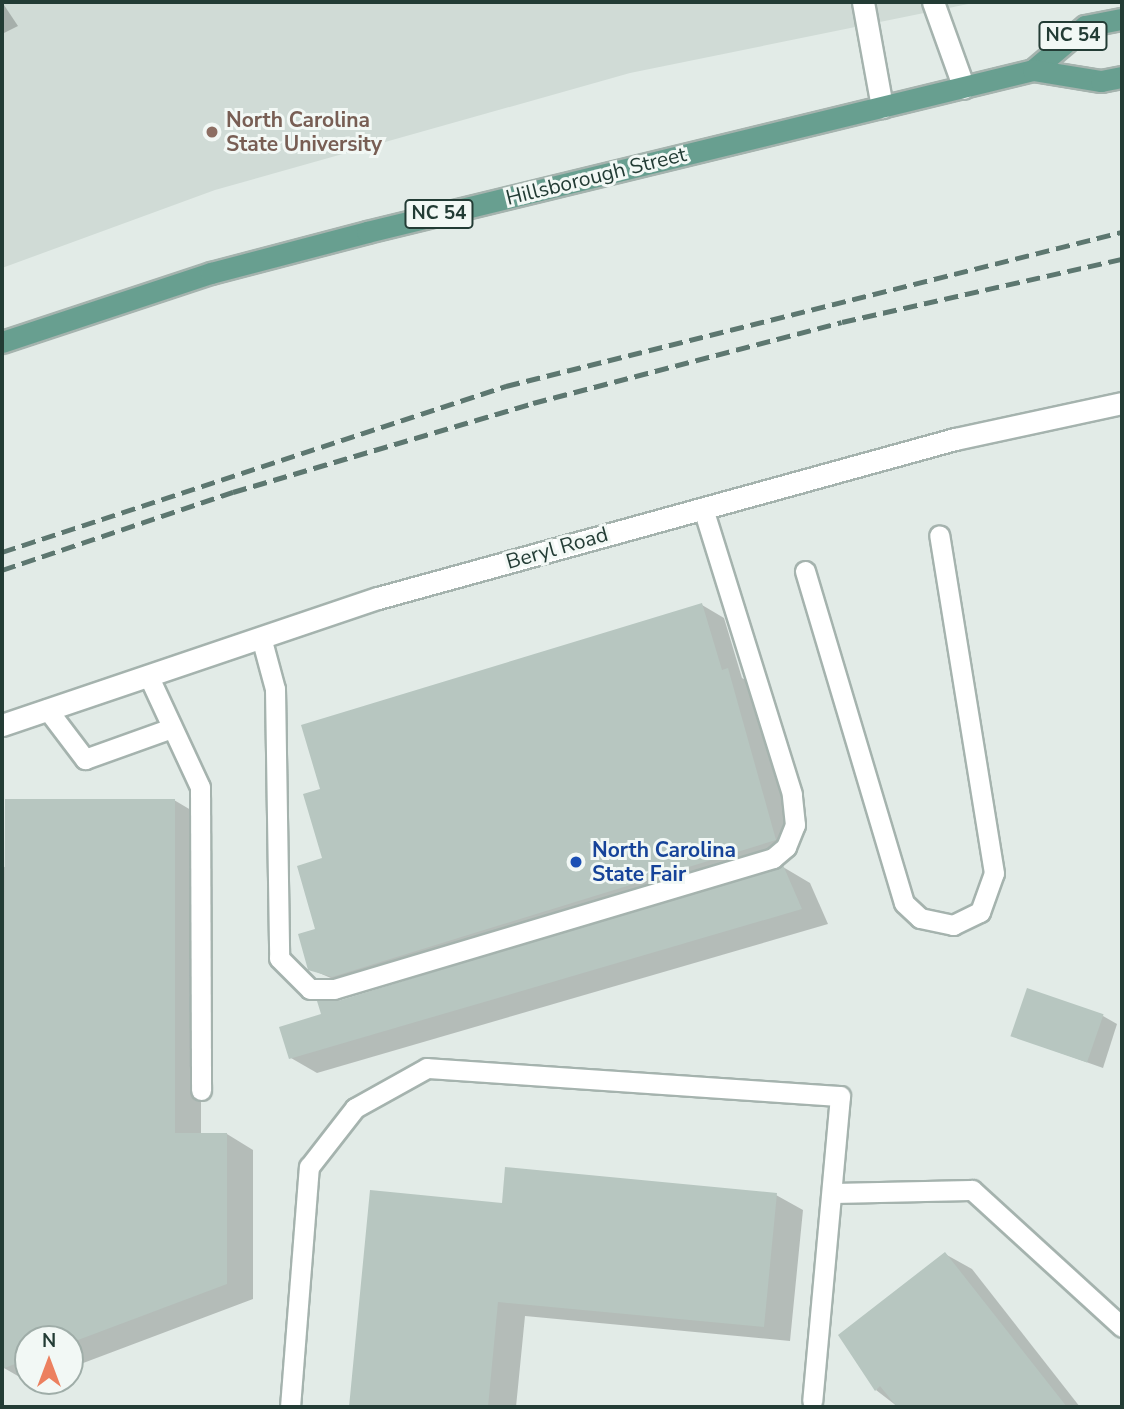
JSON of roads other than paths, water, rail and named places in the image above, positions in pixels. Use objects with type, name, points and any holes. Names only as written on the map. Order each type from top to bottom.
[{"type":"main road","name":"Hillsborough Street","points":[[1033,70],[1085,26],[1122,19]]},
{"type":"main road","name":"Hillsborough Street","points":[[2,342],[328,242],[1033,70],[1101,81],[1122,77]]},
{"type":"street","points":[[863,2],[882,107]]},
{"type":"street","points":[[933,2],[964,88]]},
{"type":"street","name":"Beryl Road","points":[[2,725],[261,637],[703,508],[956,439],[1122,404]]},
{"type":"lane","points":[[261,637],[275,689],[279,958],[310,989],[334,989],[773,858],[786,847],[795,825],[792,794],[703,508]]},
{"type":"lane","points":[[805,571],[904,903],[920,918],[953,925],[980,912],[994,873],[939,535]]},
{"type":"lane","points":[[148,675],[169,729],[200,787],[201,1090]]},
{"type":"lane","points":[[47,709],[85,759],[169,729]]},
{"type":"lane","points":[[290,1407],[309,1167],[355,1108],[427,1068],[841,1096],[812,1402]]},
{"type":"lane","points":[[832,1193],[972,1190],[1122,1327]]},
{"type":"railway","points":[[2,552],[506,386],[1122,232]]},
{"type":"railway","points":[[2,570],[233,492],[533,403],[842,322],[1122,259]]},
{"type":"place","name":"North Carolina State University","points":[[212,132]]},
{"type":"place","name":"North Carolina State Fair","points":[[576,862]]}]
